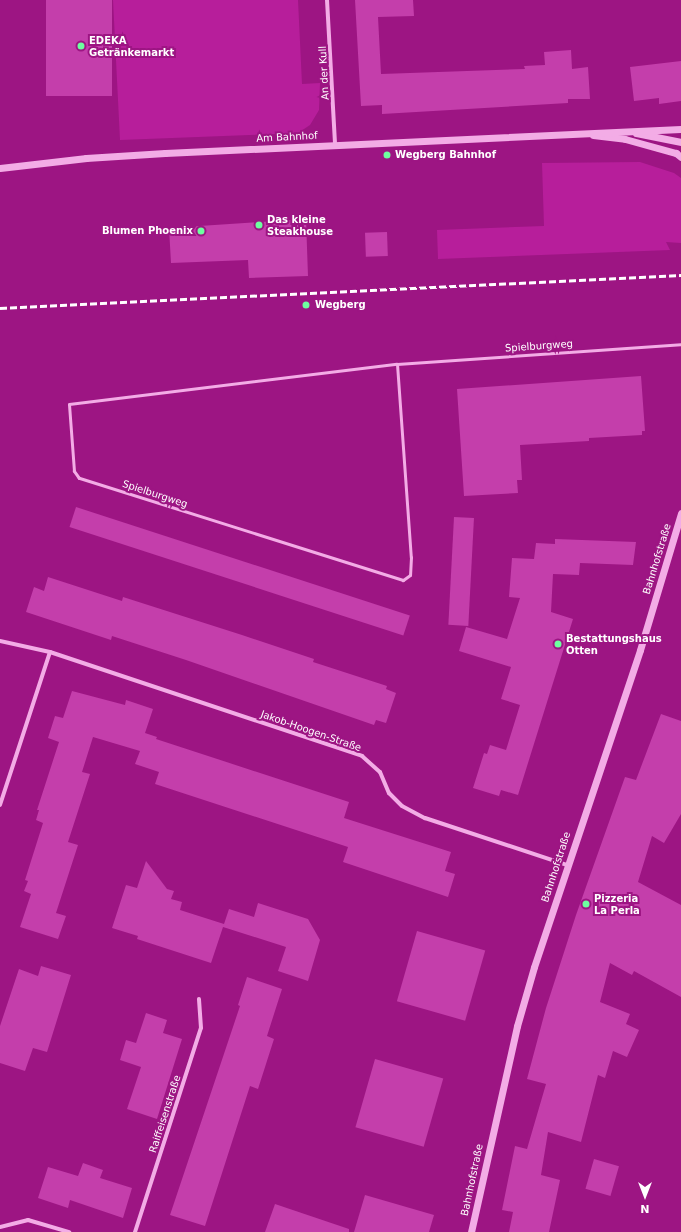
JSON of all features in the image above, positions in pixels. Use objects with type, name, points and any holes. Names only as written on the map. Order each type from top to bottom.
[{"type":"street","name":"An der Kull","points":[[327,0],[335,145]]},
{"type":"street","name":"Am Bahnhof","points":[[0,168],[86,158],[622,130],[681,129]]},
{"type":"street","name":"Am Bahnhof","points":[[622,130],[681,142]]},
{"type":"street","name":"Am Bahnhof","points":[[575,133],[625,139],[676,153],[681,157]]},
{"type":"street","name":"Bahnhofstraße","points":[[471,1232],[517,1026],[568,865],[640,650],[681,514]]},
{"type":"street","name":"Jakob-Hoogen-Straße","points":[[0,641],[50,652],[362,756],[380,772],[389,792],[402,806],[425,818],[568,865]]},
{"type":"street","points":[[0,805],[50,652]]},
{"type":"street","name":"Raiffeisenstraße","points":[[135,1232],[201,1028],[199,1000]]},
{"type":"street","points":[[0,1228],[28,1220],[69,1232]]},
{"type":"lane","name":"Spielburgweg","points":[[397,364],[411,557],[410,574],[403,580],[79,478],[74,471],[69,404],[397,364],[681,344]]},
{"type":"shaded area","points":[[113,0],[298,0],[302,84],[320,83],[319,110],[310,125],[298,133],[120,140]]},
{"type":"shaded area","points":[[640,162],[674,173],[681,178],[681,243],[666,242],[670,250],[438,259],[437,230],[544,226],[542,163]]},
{"type":"building","name":"EDEKA Getränkemarkt","points":[[46,0],[112,0],[112,96],[46,96]]},
{"type":"building","points":[[355,0],[413,0],[414,16],[378,17],[381,74],[525,69],[524,66],[545,65],[544,52],[571,50],[572,69],[588,67],[590,99],[568,99],[568,103],[382,114],[382,105],[361,106]]},
{"type":"building","points":[[681,61],[681,101],[659,104],[659,98],[634,101],[630,67]]},
{"type":"building","points":[[306,219],[308,276],[249,278],[248,260],[171,263],[169,228]]},
{"type":"building","points":[[387,232],[388,256],[366,257],[365,233]]},
{"type":"building","points":[[641,376],[645,431],[642,431],[642,435],[589,438],[589,441],[520,445],[522,480],[517,480],[518,493],[464,496],[457,389]]},
{"type":"building","points":[[76,507],[410,615],[403,635],[70,527]]},
{"type":"building","points":[[454,517],[474,518],[468,626],[448,625]]},
{"type":"building","points":[[555,539],[636,542],[633,565],[580,563],[579,575],[553,574],[551,612],[573,619],[518,795],[501,790],[499,796],[473,788],[484,753],[487,754],[490,745],[506,750],[520,705],[501,699],[511,667],[459,651],[466,627],[507,639],[520,598],[509,597],[512,558],[534,559],[536,543],[555,544]]},
{"type":"building","points":[[48,577],[122,601],[123,597],[242,635],[314,659],[313,662],[387,686],[386,689],[396,693],[386,723],[376,720],[374,725],[186,660],[112,636],[111,640],[26,612],[34,587],[44,591]]},
{"type":"building","points":[[72,691],[125,705],[126,700],[153,709],[145,733],[157,737],[156,739],[349,802],[344,818],[451,852],[445,871],[455,874],[448,897],[343,862],[348,847],[155,784],[159,772],[135,764],[140,751],[93,737],[82,772],[90,774],[68,842],[78,845],[56,913],[66,916],[58,939],[20,927],[31,894],[24,891],[28,881],[25,880],[43,823],[36,820],[39,810],[37,810],[59,742],[48,738],[55,716],[63,718]]},
{"type":"building","points":[[661,714],[681,721],[681,814],[664,843],[652,836],[638,882],[681,905],[681,997],[634,971],[632,975],[610,963],[600,1002],[630,1014],[626,1024],[639,1030],[627,1057],[613,1051],[605,1078],[598,1075],[581,1142],[548,1132],[541,1175],[560,1180],[549,1232],[509,1232],[513,1212],[502,1210],[515,1146],[527,1149],[546,1084],[527,1079],[546,1008],[576,915],[625,777],[636,780]]},
{"type":"building","points":[[146,861],[167,889],[174,891],[171,899],[182,902],[180,910],[224,924],[229,909],[254,917],[258,903],[308,919],[320,940],[308,981],[278,971],[286,947],[223,927],[211,963],[137,939],[138,936],[112,928],[126,885],[137,888]]},
{"type":"building","points":[[417,931],[485,951],[465,1021],[397,1001]]},
{"type":"building","points":[[41,966],[71,975],[47,1052],[33,1048],[25,1071],[0,1063],[0,1026],[19,969],[38,976]]},
{"type":"building","points":[[247,977],[282,989],[267,1036],[274,1039],[258,1089],[250,1086],[205,1226],[170,1215],[240,1006],[238,1005]]},
{"type":"building","points":[[146,1013],[167,1020],[163,1033],[182,1039],[157,1119],[127,1109],[141,1067],[120,1060],[126,1040],[136,1043]]},
{"type":"building","points":[[375,1059],[443,1079],[424,1147],[355,1127]]},
{"type":"building","points":[[594,1159],[619,1166],[610,1196],[585,1189]]},
{"type":"building","points":[[83,1163],[103,1170],[100,1178],[132,1188],[123,1218],[70,1200],[68,1208],[38,1198],[48,1167],[78,1176]]},
{"type":"building","points":[[365,1195],[434,1215],[429,1232],[354,1232]]},
{"type":"building","points":[[275,1204],[349,1229],[349,1232],[265,1232]]},
{"type":"railway","points":[[0,308],[681,275]]},
{"type":"place","name":"EDEKA Getränkemarkt","points":[[81,46]]},
{"type":"place","name":"Wegberg Bahnhof","points":[[387,155]]},
{"type":"place","name":"Das kleine Steakhouse","points":[[259,225]]},
{"type":"place","name":"Blumen Phoenix","points":[[201,231]]},
{"type":"place","name":"Wegberg","points":[[306,305]]},
{"type":"place","name":"Bestattungshaus Otten","points":[[558,644]]},
{"type":"place","name":"Pizzeria La Perla","points":[[586,904]]}]
